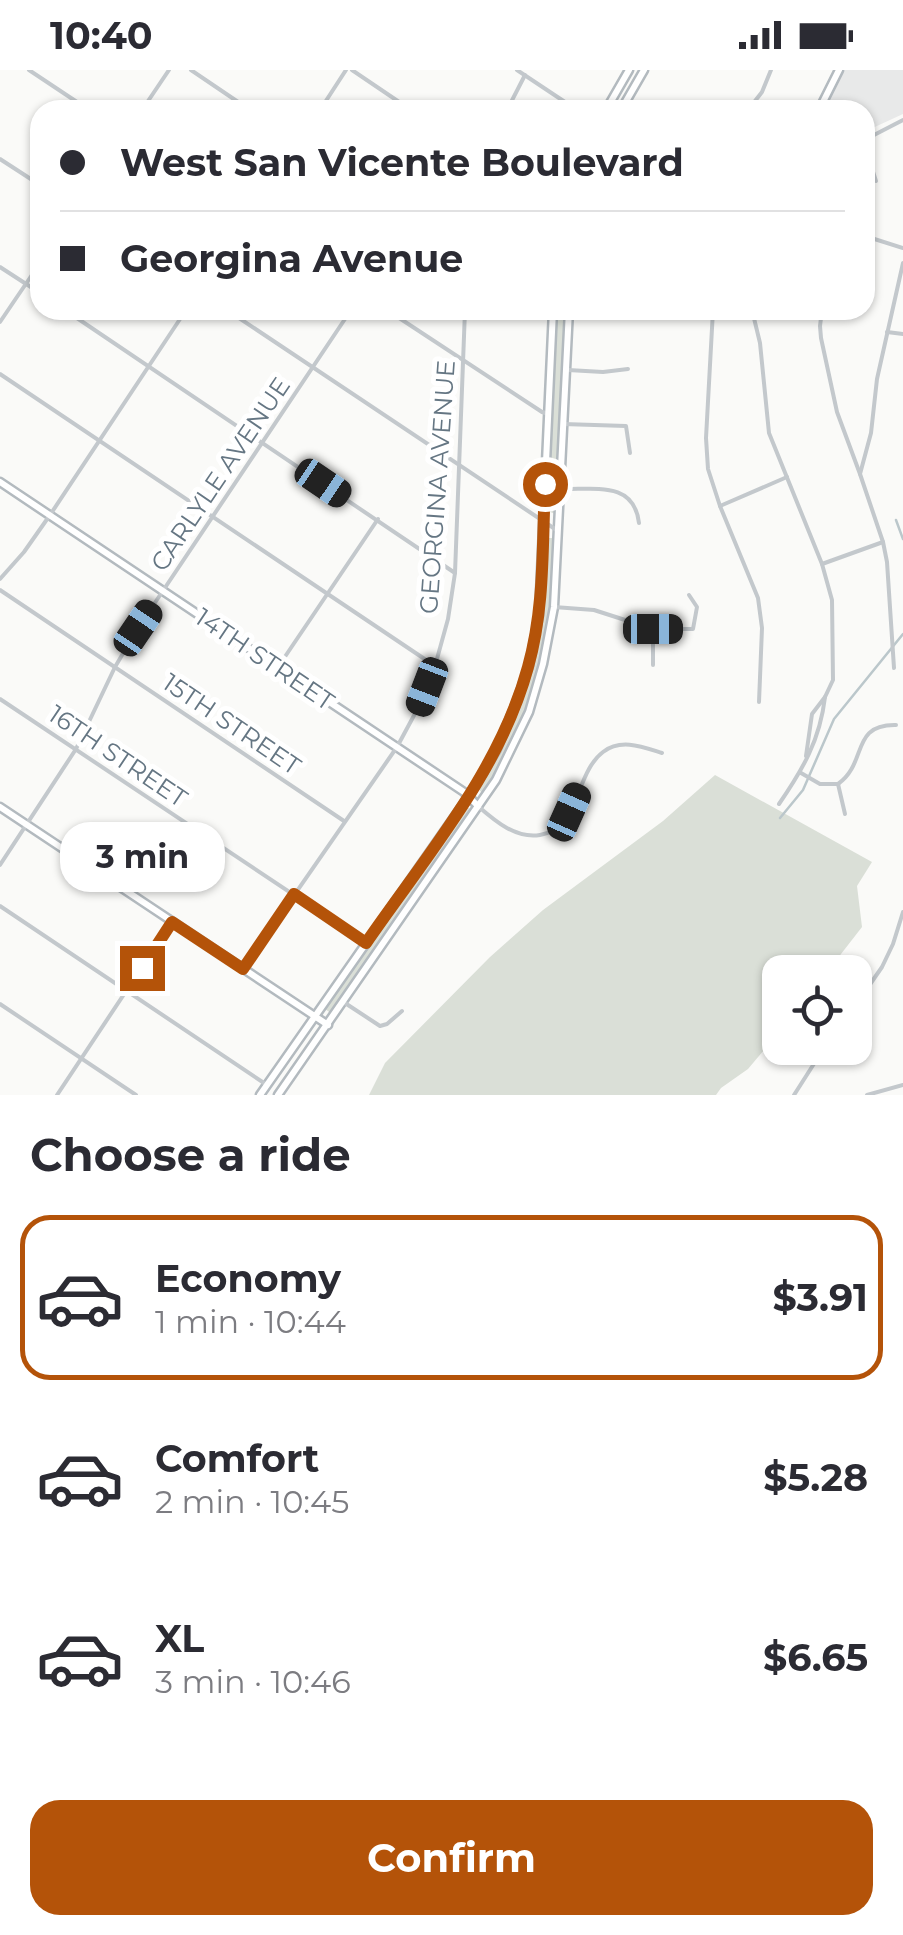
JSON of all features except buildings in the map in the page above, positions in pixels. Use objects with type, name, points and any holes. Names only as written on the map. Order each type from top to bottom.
[{"type":"main road","points":[[612,100],[629,70]]},
{"type":"main road","points":[[627,100],[644,70]]},
{"type":"main road","points":[[825,100],[839,70]]},
{"type":"main road","points":[[260,1095],[469,796],[504,734],[529,666],[539,615],[552,320]]},
{"type":"main road","points":[[278,1095],[478,806],[508,758],[528,712],[543,664],[554,606],[568,320]]},
{"type":"main road","name":"14TH STREET","points":[[0,482],[397,747],[478,806]]},
{"type":"main road","points":[[0,807],[328,1026]]},
{"type":"street","points":[[29,70],[74,100]]},
{"type":"street","points":[[149,100],[169,70]]},
{"type":"street","points":[[191,70],[235,100]]},
{"type":"street","points":[[327,100],[349,70],[396,100]]},
{"type":"street","points":[[517,70],[562,100]]},
{"type":"street","points":[[756,100],[771,70]]},
{"type":"street","points":[[512,100],[524,75]]},
{"type":"street","points":[[875,133],[903,120]]},
{"type":"street","points":[[0,158],[30,178]]},
{"type":"street","points":[[875,239],[903,248]]},
{"type":"street","points":[[860,474],[903,263]]},
{"type":"street","points":[[0,267],[30,287]]},
{"type":"street","points":[[0,322],[30,278]]},
{"type":"street","points":[[80,320],[454,573]]},
{"type":"street","points":[[0,579],[50,515],[179,320]]},
{"type":"street","points":[[242,320],[558,531]]},
{"type":"street","name":"CARLYLE AVENUE","points":[[0,865],[76,750],[114,667],[343,320]]},
{"type":"street","points":[[402,320],[549,414]]},
{"type":"street","name":"GEORGINA AVENUE","points":[[243,969],[397,747],[435,666],[448,620],[454,573],[465,320]]},
{"type":"street","points":[[713,320],[706,455],[720,506],[758,598],[759,702]]},
{"type":"street","points":[[754,320],[770,433],[830,587],[833,680],[818,737],[806,756]]},
{"type":"street","points":[[821,320],[837,412],[883,542],[890,584],[894,668]]},
{"type":"street","points":[[887,332],[903,334]]},
{"type":"street","points":[[566,370],[628,369]]},
{"type":"street","points":[[0,374],[435,666]]},
{"type":"street","points":[[563,424],[626,426],[630,453]]},
{"type":"street","points":[[720,506],[787,477]]},
{"type":"street","points":[[560,489],[622,492],[634,502],[639,523]]},
{"type":"street","points":[[278,667],[378,519]]},
{"type":"street","points":[[822,564],[883,542]]},
{"type":"street","name":"15TH STREET","points":[[0,590],[344,821]]},
{"type":"street","points":[[554,606],[594,610],[653,629],[693,629],[697,606],[690,595]]},
{"type":"street","points":[[653,629],[654,665]]},
{"type":"street","points":[[779,804],[801,773],[812,714],[826,697]]},
{"type":"street","name":"16TH STREET","points":[[0,698],[366,943]]},
{"type":"street","points":[[801,773],[820,784],[838,784],[849,775],[866,734],[876,727],[896,724]]},
{"type":"street","points":[[478,806],[519,834],[548,833],[564,820],[602,753],[624,744],[662,753]]},
{"type":"street","points":[[838,784],[845,814]]},
{"type":"street","points":[[0,906],[267,1085]]},
{"type":"street","points":[[872,981],[892,944],[903,912]]},
{"type":"street","points":[[57,1095],[172,922]]},
{"type":"street","points":[[344,1002],[380,1026],[388,1024],[402,1010]]},
{"type":"street","points":[[0,1004],[136,1095]]},
{"type":"street","points":[[794,1095],[813,1065]]},
{"type":"street","points":[[867,1095],[903,1084]]},
{"type":"shaded area","points":[[845,70],[903,70],[903,114],[875,127],[875,100],[828,100]]},
{"type":"shaded area","points":[[557,320],[565,320],[555,514],[548,511]]},
{"type":"shaded area","points":[[548,538],[555,542],[553,577],[537,671],[516,731],[481,792],[478,788],[509,729],[532,667],[541,623]]},
{"type":"shaded area","points":[[715,775],[872,862],[857,886],[862,927],[840,955],[762,955],[762,1052],[748,1069],[716,1095],[369,1095],[385,1063],[490,957],[543,910],[663,821]]},
{"type":"shaded area","points":[[466,807],[471,813],[332,1014],[325,1009]]},
{"type":"waterway","points":[[896,520],[903,539]]},
{"type":"waterway","points":[[780,818],[803,790],[834,719],[903,634]]},
{"type":"route","points":[[142,968],[172,922],[243,969],[294,894],[366,943],[469,796],[516,706],[539,615],[545,484]]}]
